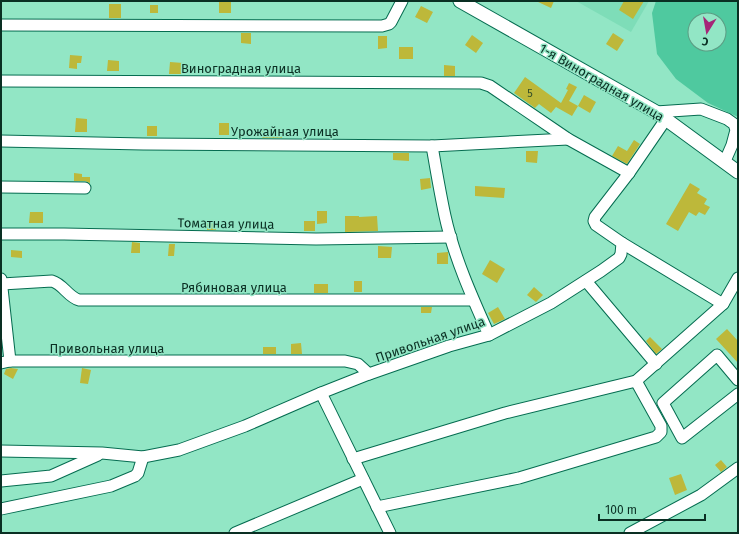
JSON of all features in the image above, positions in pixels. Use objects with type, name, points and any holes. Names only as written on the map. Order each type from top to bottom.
[{"type":"main road","name":"1-я Виноградная улица","points":[[460,1],[661,116],[725,161],[738,172]]},
{"type":"street","points":[[1,25],[382,26],[391,22],[402,1]]},
{"type":"street","name":"Виноградная улица","points":[[1,81],[481,83],[490,86],[568,139]]},
{"type":"street","points":[[724,304],[622,243],[600,228],[594,221],[596,213],[629,173],[661,116],[701,109],[727,119],[734,124],[736,130],[732,145],[725,161]]},
{"type":"street","points":[[568,139],[629,173]]},
{"type":"street","name":"Урожайная улица","points":[[1,141],[143,144],[432,146],[568,139]]},
{"type":"street","points":[[432,146],[445,217],[451,237],[473,300],[489,335]]},
{"type":"street","points":[[1,187],[85,188]]},
{"type":"street","name":"Томатная улица","points":[[1,234],[316,239],[451,237]]},
{"type":"street","name":"Привольная улица","points":[[6,362],[345,360],[358,364],[369,374],[448,346],[489,335],[551,303],[619,258],[622,243]]},
{"type":"street","points":[[353,459],[505,413],[636,381],[724,304],[738,278]]},
{"type":"street","points":[[2,281],[6,362]]},
{"type":"street","name":"Рябиновая улица","points":[[2,281],[52,281],[58,283],[74,298],[79,300],[473,300]]},
{"type":"street","points":[[586,281],[656,364]]},
{"type":"street","points":[[736,373],[717,355],[663,403],[682,438],[738,394]]},
{"type":"street","points":[[1,451],[102,453],[143,457],[179,450],[238,429],[369,374]]},
{"type":"street","points":[[377,507],[519,478],[656,438],[662,432],[661,426],[636,381]]},
{"type":"street","points":[[321,393],[390,533]]},
{"type":"street","points":[[1,481],[51,476],[102,453]]},
{"type":"street","points":[[1,509],[111,486],[138,473],[143,457]]},
{"type":"street","points":[[630,533],[701,495],[738,468]]},
{"type":"street","points":[[235,533],[363,479]]},
{"type":"shaded area","points":[[576,1],[649,1],[631,32]]},
{"type":"shaded area","points":[[656,1],[738,1],[738,117],[708,103],[676,79],[657,54],[652,13]]},
{"type":"building","points":[[219,1],[231,1],[231,13],[219,13]]},
{"type":"building","points":[[536,1],[554,1],[551,8]]},
{"type":"building","points":[[624,1],[644,1],[633,19],[619,10]]},
{"type":"building","points":[[109,4],[121,4],[121,18],[109,18]]},
{"type":"building","points":[[150,5],[158,5],[158,13],[150,13]]},
{"type":"building","points":[[421,6],[433,12],[427,23],[415,17]]},
{"type":"building","points":[[241,33],[251,33],[251,44],[241,43]]},
{"type":"building","points":[[613,33],[624,40],[617,51],[606,44]]},
{"type":"building","points":[[472,35],[483,43],[476,53],[465,45]]},
{"type":"building","points":[[378,36],[387,36],[387,48],[378,49]]},
{"type":"building","points":[[399,47],[413,47],[413,59],[399,59]]},
{"type":"building","points":[[70,55],[82,56],[81,63],[77,63],[77,69],[69,68]]},
{"type":"building","points":[[108,60],[119,61],[119,71],[107,71]]},
{"type":"building","points":[[170,62],[183,63],[183,74],[169,74]]},
{"type":"building","points":[[444,65],[455,66],[455,76],[444,76]]},
{"type":"building","points":[[525,77],[561,103],[568,90],[566,89],[569,83],[577,87],[569,101],[578,106],[572,116],[556,107],[551,113],[539,104],[535,108],[514,93]]},
{"type":"building","points":[[584,95],[596,102],[590,113],[578,106]]},
{"type":"building","points":[[76,118],[87,119],[87,132],[75,132]]},
{"type":"building","points":[[219,123],[229,123],[229,135],[219,135]]},
{"type":"building","points":[[147,126],[157,126],[157,136],[147,136]]},
{"type":"building","points":[[262,129],[283,129],[282,138],[262,138]]},
{"type":"building","points":[[634,140],[640,144],[627,164],[612,156],[618,146],[627,151]]},
{"type":"building","points":[[526,151],[538,151],[537,163],[526,162]]},
{"type":"building","points":[[393,153],[409,153],[409,161],[393,160]]},
{"type":"building","points":[[74,173],[82,174],[82,177],[90,177],[90,183],[85,181],[74,181]]},
{"type":"building","points":[[430,178],[431,188],[421,190],[420,179]]},
{"type":"building","points":[[690,183],[700,189],[697,193],[707,199],[704,204],[710,207],[705,215],[699,212],[696,216],[689,212],[678,231],[666,224]]},
{"type":"building","points":[[475,186],[505,188],[504,198],[475,196]]},
{"type":"building","points":[[317,211],[327,211],[327,223],[317,224]]},
{"type":"building","points":[[30,212],[43,212],[43,223],[29,223]]},
{"type":"building","points":[[345,216],[377,216],[378,231],[345,232]]},
{"type":"building","points":[[207,221],[215,221],[216,230],[207,230]]},
{"type":"building","points":[[304,221],[315,221],[315,231],[304,231]]},
{"type":"building","points":[[132,242],[140,243],[140,253],[131,253]]},
{"type":"building","points":[[169,244],[175,244],[174,256],[168,256]]},
{"type":"building","points":[[378,246],[392,247],[391,258],[378,258]]},
{"type":"building","points":[[11,250],[22,251],[22,258],[11,257]]},
{"type":"building","points":[[448,252],[448,264],[437,264],[437,253]]},
{"type":"building","points":[[490,260],[505,269],[497,283],[482,274]]},
{"type":"building","points":[[354,281],[362,281],[362,292],[354,292]]},
{"type":"building","points":[[314,284],[328,284],[328,293],[314,293]]},
{"type":"building","points":[[534,287],[543,295],[536,302],[527,295]]},
{"type":"building","points":[[421,307],[432,307],[431,313],[421,313]]},
{"type":"building","points":[[498,307],[505,319],[494,324],[488,313]]},
{"type":"building","points":[[727,329],[738,341],[738,363],[716,339]]},
{"type":"building","points":[[650,337],[662,349],[656,354],[646,341]]},
{"type":"building","points":[[301,343],[302,354],[291,354],[291,344]]},
{"type":"building","points":[[263,347],[276,347],[276,354],[263,354]]},
{"type":"building","points":[[82,368],[91,370],[88,384],[80,383]]},
{"type":"building","points":[[6,369],[18,369],[13,379],[4,374]]},
{"type":"building","points":[[721,460],[727,467],[721,472],[715,465]]},
{"type":"building","points":[[681,474],[687,490],[675,495],[669,478]]}]
